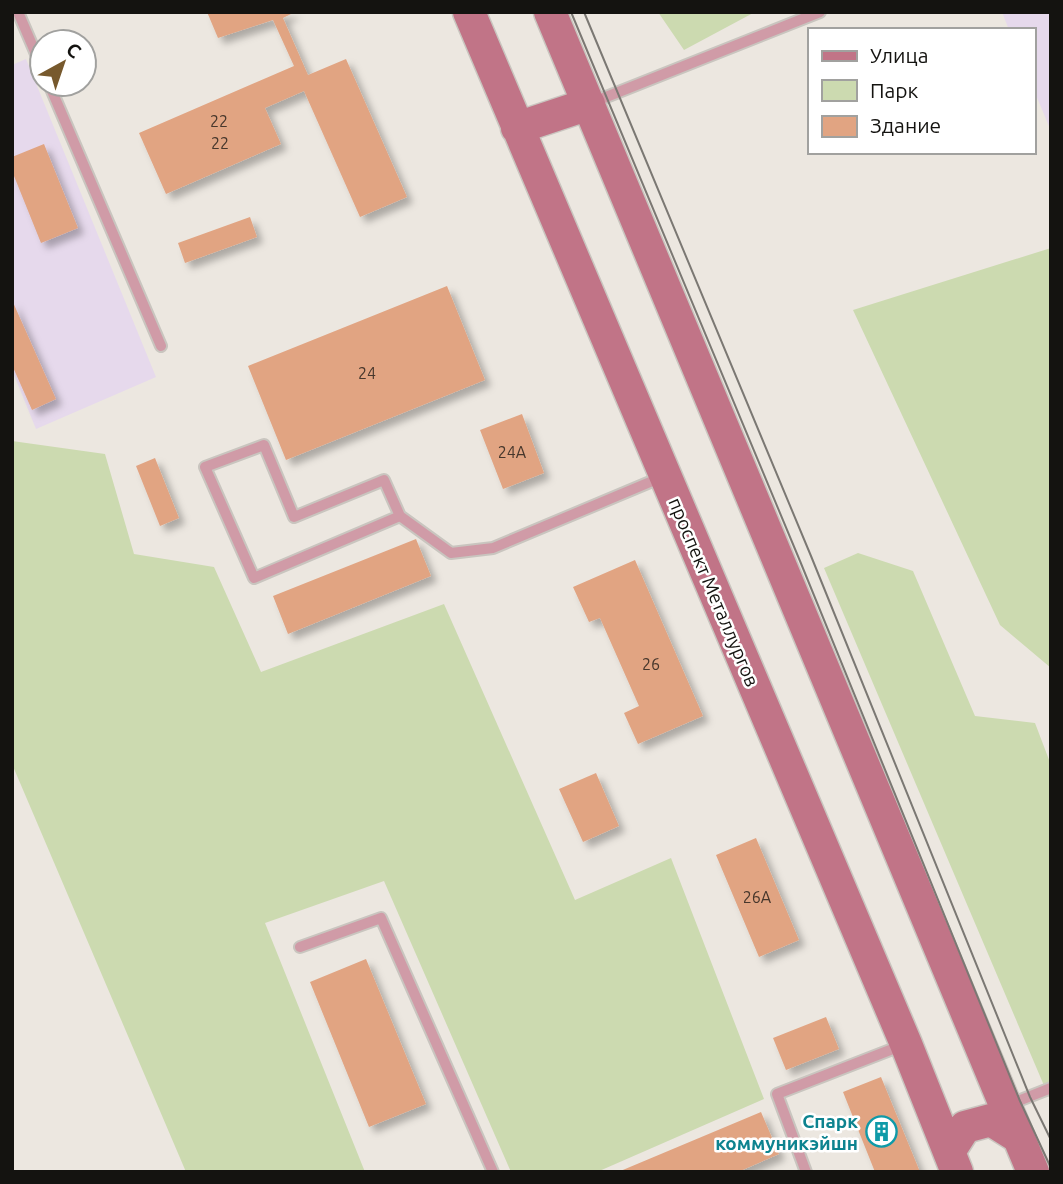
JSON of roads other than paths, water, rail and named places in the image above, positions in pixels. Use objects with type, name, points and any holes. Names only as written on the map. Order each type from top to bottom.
[{"type":"street","name":"проспект Металлургов","points":[[469,12],[906,1044],[953,1162]]},
{"type":"street","points":[[550,12],[1033,1172]]},
{"type":"street","points":[[517,128],[589,104]]},
{"type":"street","points":[[953,1162],[965,1128],[991,1120],[1018,1137]]},
{"type":"lane","points":[[18,12],[28,35]]},
{"type":"lane","points":[[589,104],[820,12]]},
{"type":"lane","points":[[55,98],[162,346]]},
{"type":"lane","points":[[400,516],[254,578],[205,467],[264,445],[294,517],[384,480],[400,516],[451,553],[493,548],[664,476]]},
{"type":"lane","points":[[300,947],[381,918],[493,1172]]},
{"type":"lane","points":[[806,1172],[777,1094],[906,1044]]},
{"type":"lane","points":[[1005,1107],[1051,1088]]},
{"type":"tram line","points":[[571,12],[800,561],[1020,1101],[1051,1168]]},
{"type":"tram line","points":[[584,12],[811,556],[1030,1097],[1051,1140]]},
{"type":"place","name":"Спарк коммуникэйшн","points":[[881,1132]]}]
